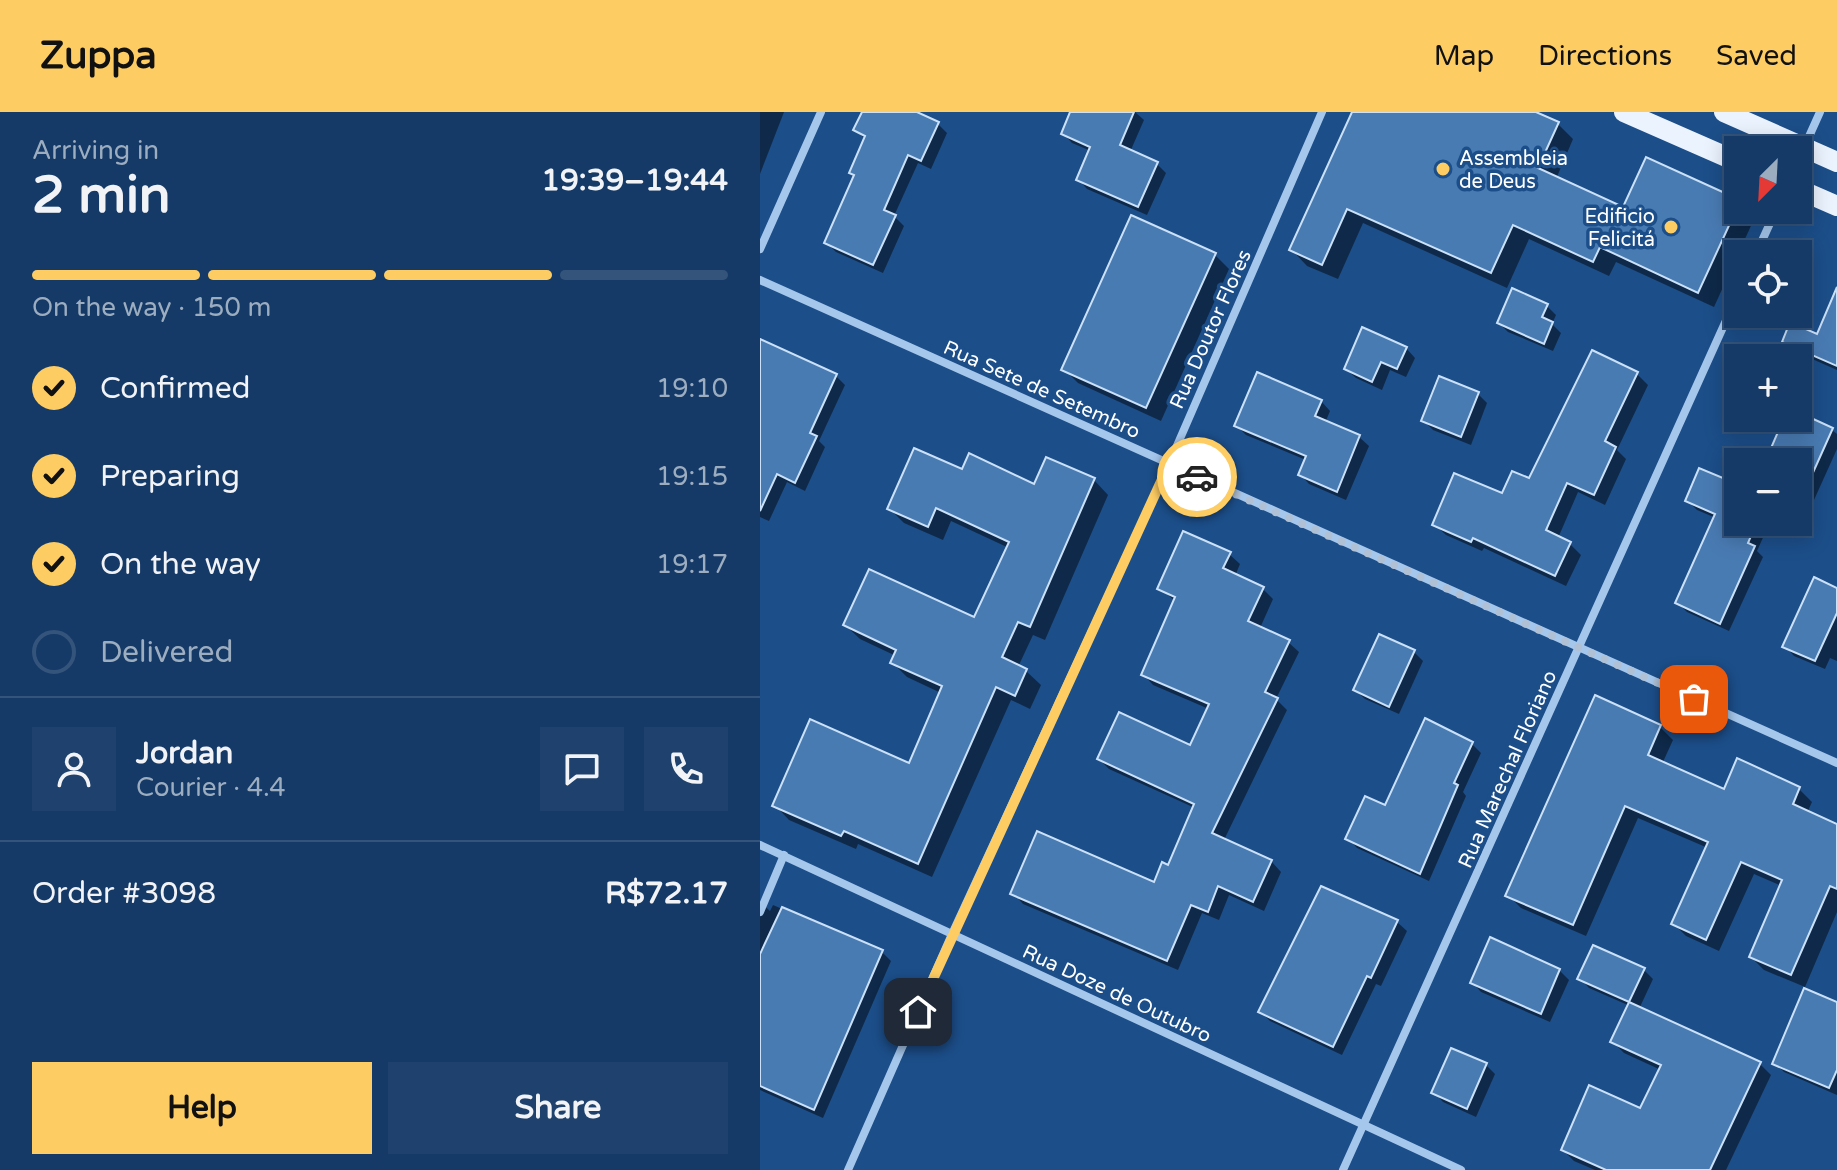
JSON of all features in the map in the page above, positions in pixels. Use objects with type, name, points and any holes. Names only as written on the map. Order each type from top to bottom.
[{"type":"main road","points":[[1624,112],[1724,156]]},
{"type":"main road","points":[[1724,112],[1768,136]]},
{"type":"main road","points":[[1812,156],[1837,162]]},
{"type":"main road","points":[[1812,195],[1837,206]]},
{"type":"street","points":[[760,249],[821,112]]},
{"type":"street","name":"Rua Doutor Flores","points":[[848,1170],[952,934],[1169,464],[1322,112]]},
{"type":"street","points":[[1809,136],[1820,112]]},
{"type":"street","name":"Rua Sete de Setembro","points":[[760,280],[1837,763]]},
{"type":"street","name":"Rua Marechal Floriano","points":[[1343,1170],[1724,325]]},
{"type":"street","name":"Rua Doze de Outubro","points":[[760,845],[1461,1170]]},
{"type":"street","points":[[760,912],[784,855]]},
{"type":"building","points":[[862,112],[917,112],[939,122],[921,161],[908,155],[884,210],[896,215],[873,265],[824,243],[854,175],[849,173],[865,136],[853,130]]},
{"type":"building","points":[[1070,112],[1134,112],[1120,145],[1158,162],[1138,207],[1076,180],[1090,147],[1061,134]]},
{"type":"building","points":[[1352,112],[1536,112],[1559,122],[1538,168],[1623,207],[1646,157],[1724,193],[1724,224],[1730,224],[1698,293],[1600,247],[1593,262],[1513,225],[1491,273],[1347,209],[1322,265],[1289,250]]},
{"type":"building","points":[[1131,215],[1216,253],[1146,408],[1061,370]]},
{"type":"building","points":[[1837,287],[1837,366],[1812,355],[1812,344],[1782,342],[1788,328],[1804,328],[1817,334]]},
{"type":"building","points":[[1512,288],[1548,304],[1542,317],[1553,322],[1544,344],[1497,323]]},
{"type":"building","points":[[1362,327],[1407,347],[1397,369],[1381,362],[1372,382],[1344,369]]},
{"type":"building","points":[[760,339],[837,374],[810,433],[817,436],[795,483],[777,474],[760,511]]},
{"type":"building","points":[[1592,350],[1638,372],[1605,441],[1616,447],[1594,495],[1567,483],[1546,530],[1571,542],[1555,576],[1473,538],[1471,542],[1432,525],[1454,473],[1502,493],[1512,471],[1529,478]]},
{"type":"building","points":[[1257,372],[1322,400],[1315,416],[1360,435],[1337,492],[1298,475],[1306,456],[1234,426]]},
{"type":"building","points":[[1439,376],[1479,392],[1461,437],[1421,421]]},
{"type":"building","points":[[1812,418],[1833,428],[1812,475],[1812,448],[1771,448],[1778,432],[1812,432]]},
{"type":"building","points":[[914,448],[962,469],[969,453],[1034,484],[1046,457],[1095,478],[1030,627],[1018,622],[1002,657],[1027,669],[1015,696],[996,687],[918,864],[844,831],[841,836],[772,806],[810,719],[909,763],[942,686],[890,663],[896,650],[843,625],[869,569],[974,617],[1009,542],[936,508],[928,527],[887,509]]},
{"type":"building","points":[[1699,468],[1724,478],[1724,536],[1751,536],[1748,543],[1755,546],[1720,624],[1675,603],[1715,514],[1685,501]]},
{"type":"building","points":[[1183,531],[1231,552],[1223,568],[1264,587],[1248,621],[1290,640],[1265,692],[1278,698],[1212,833],[1272,860],[1253,902],[1218,886],[1208,912],[1191,905],[1167,961],[1010,894],[1037,831],[1154,882],[1162,862],[1168,865],[1194,804],[1097,759],[1119,712],[1190,745],[1209,704],[1141,675],[1175,597],[1157,589]]},
{"type":"building","points":[[1814,577],[1837,588],[1837,613],[1815,661],[1782,647]]},
{"type":"building","points":[[1379,634],[1415,650],[1389,707],[1353,690]]},
{"type":"building","points":[[1595,695],[1661,725],[1648,755],[1724,789],[1737,758],[1800,787],[1793,804],[1837,824],[1837,889],[1830,886],[1791,975],[1749,957],[1782,880],[1741,862],[1706,940],[1671,924],[1708,842],[1625,806],[1573,925],[1505,896]]},
{"type":"building","points":[[1425,718],[1473,742],[1420,874],[1345,839],[1365,796],[1385,805]]},
{"type":"building","points":[[1321,886],[1398,920],[1333,1047],[1258,1012]]},
{"type":"building","points":[[782,907],[883,950],[814,1110],[760,1086],[760,954]]},
{"type":"building","points":[[1490,937],[1560,969],[1541,1014],[1470,983]]},
{"type":"building","points":[[1593,945],[1645,968],[1629,1002],[1577,979]]},
{"type":"building","points":[[1804,988],[1837,1002],[1837,1070],[1829,1088],[1772,1064]]},
{"type":"building","points":[[1629,1002],[1761,1062],[1710,1170],[1606,1170],[1561,1150],[1589,1085],[1640,1108],[1661,1065],[1610,1042]]},
{"type":"building","points":[[1451,1048],[1487,1063],[1467,1109],[1431,1093]]},
{"type":"way so far","points":[[1197,477],[1694,699]]},
{"type":"place","name":"Assembleia de Deus","points":[[1443,169]]},
{"type":"place","name":"Edificio Felicitá","points":[[1671,227]]},
{"type":"route","points":[[918,1012],[1169,464],[1197,477]]}]
